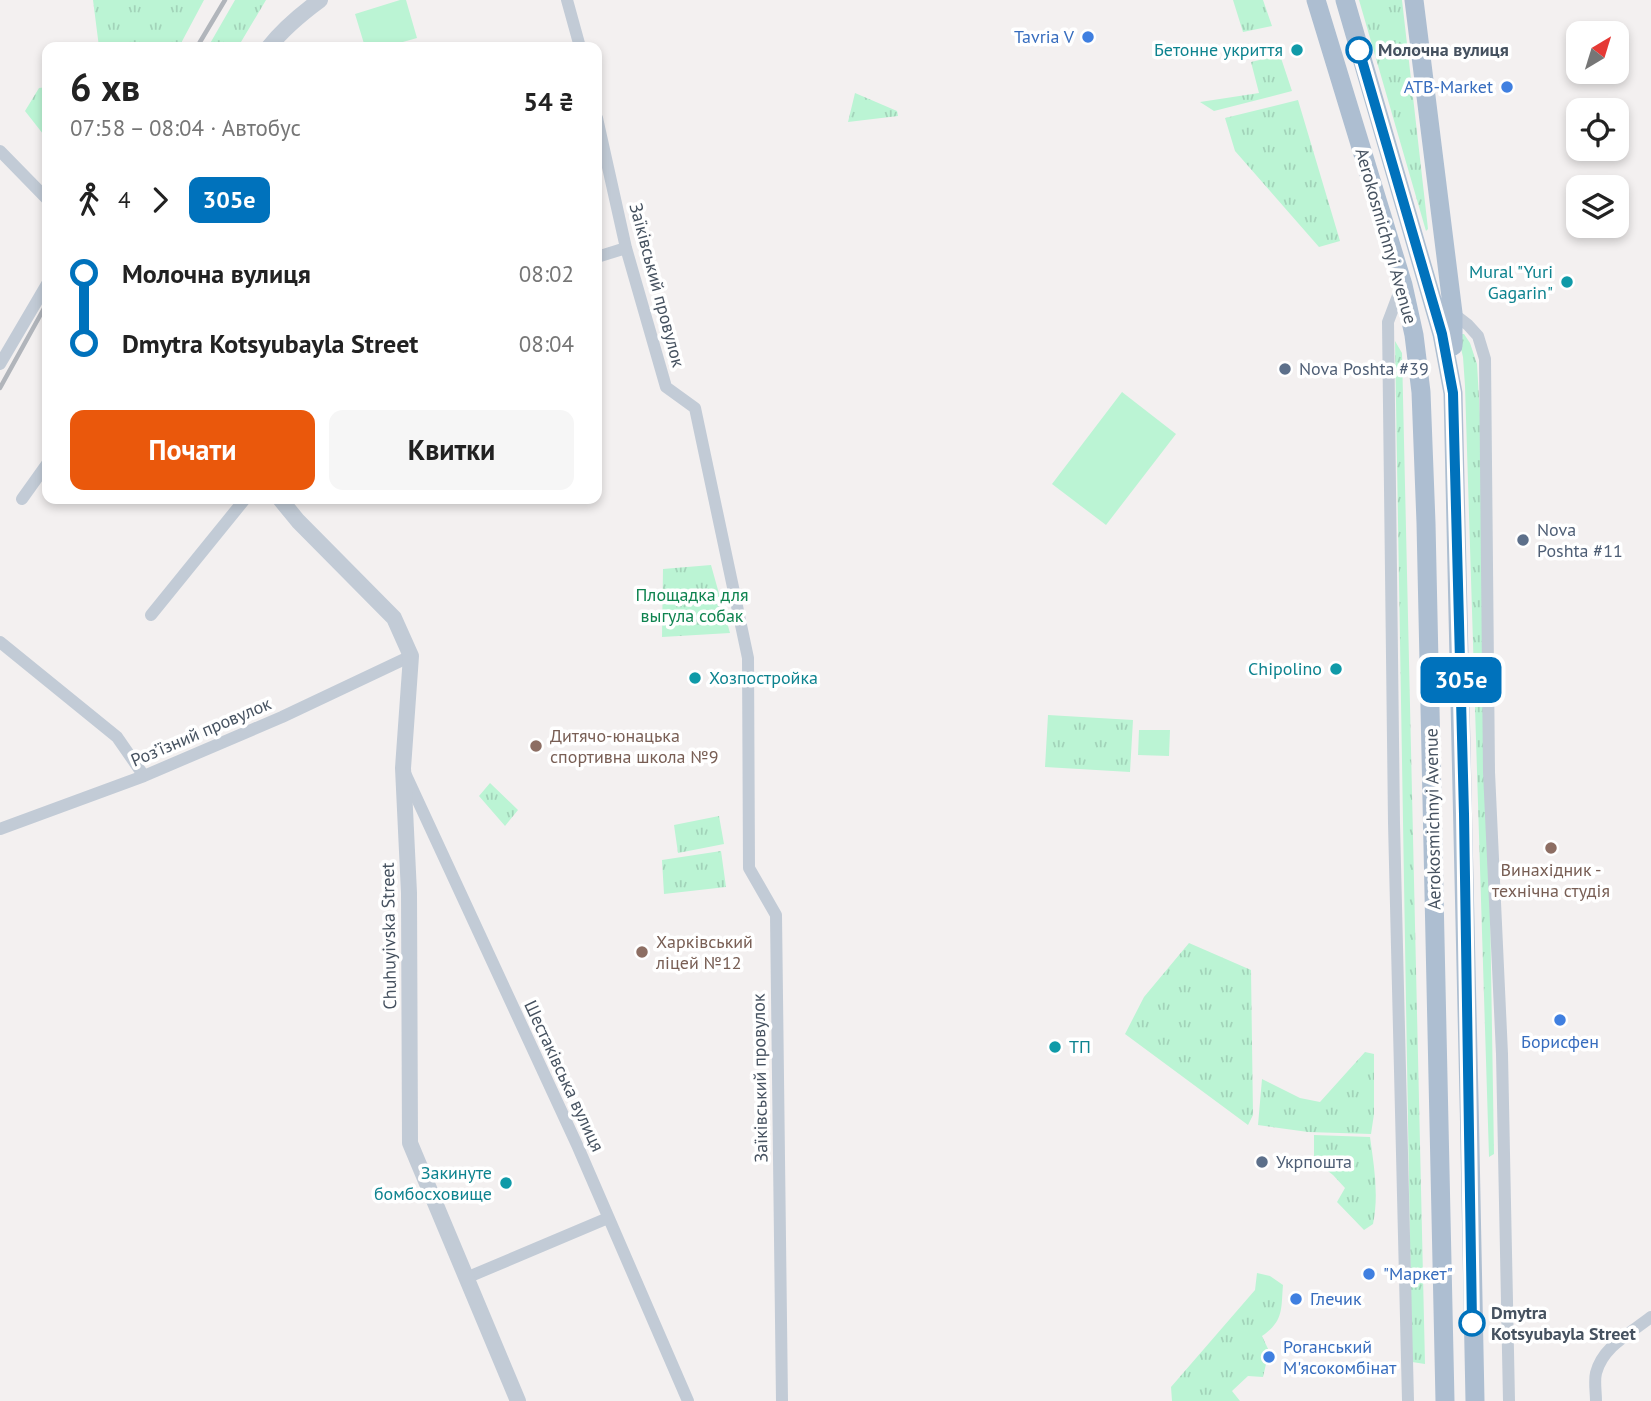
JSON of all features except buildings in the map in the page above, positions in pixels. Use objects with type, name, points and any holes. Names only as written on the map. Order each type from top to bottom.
[{"type":"main road","name":"Aerokosmichnyi Avenue","points":[[1316,0],[1403,285],[1414,335],[1421,392],[1446,1401]]},
{"type":"main road","name":"Aerokosmichnyi Avenue","points":[[1345,0],[1433,299],[1453,393],[1475,1401]]},
{"type":"main road","points":[[1415,0],[1453,313],[1453,393]]},
{"type":"main road","points":[[1410,227],[1420,237],[1429,238],[1435,231],[1441,212]]},
{"type":"street","points":[[272,42],[320,0]]},
{"type":"street","points":[[567,0],[579,42]]},
{"type":"street","name":"Заїківський провулок","points":[[602,140],[626,248],[666,387],[695,408],[748,658],[749,868],[776,915],[782,1401]]},
{"type":"street","points":[[0,151],[42,194]]},
{"type":"street","points":[[602,255],[626,248]]},
{"type":"street","points":[[1403,285],[1388,322],[1394,823],[1408,1401]]},
{"type":"street","points":[[0,364],[42,293]]},
{"type":"street","points":[[1433,299],[1478,336],[1485,359],[1489,772],[1502,1054],[1509,1401]]},
{"type":"street","points":[[22,499],[42,471]]},
{"type":"street","points":[[151,615],[241,504]]},
{"type":"street","name":"Chuhuyivska Street","points":[[284,504],[394,618],[411,656],[403,768],[409,893],[410,1143],[518,1401]]},
{"type":"street","points":[[0,642],[117,737],[144,776]]},
{"type":"street","name":"Роз’їзний провулок","points":[[0,829],[144,776],[282,717],[411,656]]},
{"type":"street","name":"Шестаківська вулиця","points":[[403,768],[572,1134],[688,1401]]},
{"type":"street","points":[[466,1278],[608,1218]]},
{"type":"street","points":[[1596,1401],[1595,1374],[1601,1360],[1612,1346],[1651,1317]]},
{"type":"green space","points":[[93,0],[204,0],[182,42],[98,42]]},
{"type":"green space","points":[[235,0],[266,0],[241,42],[211,42]]},
{"type":"green space","points":[[406,0],[417,38],[403,42],[363,42],[355,14]]},
{"type":"green space","points":[[1233,0],[1263,0],[1272,26],[1243,32]]},
{"type":"green space","points":[[1359,0],[1402,0],[1428,229],[1426,231]]},
{"type":"green space","points":[[1280,55],[1292,91],[1214,111],[1200,102],[1259,93],[1251,62]]},
{"type":"green space","points":[[39,88],[42,88],[42,133],[25,111]]},
{"type":"green space","points":[[855,93],[897,111],[898,116],[848,122]]},
{"type":"green space","points":[[1298,100],[1340,241],[1319,247],[1235,151],[1225,118]]},
{"type":"green space","points":[[1464,334],[1470,343],[1477,364],[1483,466],[1494,1154],[1489,1157],[1465,386],[1458,336]]},
{"type":"green space","points":[[1395,341],[1402,353],[1425,1364],[1412,1362]]},
{"type":"green space","points":[[1122,392],[1176,434],[1106,525],[1052,484]]},
{"type":"green space","name":"Площадка для выгула собак","points":[[711,565],[730,633],[662,637],[663,569]]},
{"type":"green space","points":[[1048,715],[1133,720],[1130,772],[1045,767]]},
{"type":"green space","points":[[1139,730],[1170,730],[1169,756],[1138,755]]},
{"type":"green space","points":[[490,783],[518,810],[505,826],[479,796]]},
{"type":"green space","points":[[719,816],[724,844],[678,853],[674,825]]},
{"type":"green space","points":[[721,851],[726,887],[664,894],[662,860]]},
{"type":"green space","points":[[1189,943],[1251,970],[1253,1115],[1248,1125],[1125,1034],[1144,997]]},
{"type":"green space","points":[[1365,1052],[1374,1054],[1374,1114],[1371,1134],[1308,1132],[1258,1125],[1262,1079],[1300,1098],[1320,1102]]},
{"type":"green space","points":[[1314,1135],[1370,1137],[1376,1202],[1373,1224],[1364,1230],[1337,1202],[1345,1188],[1314,1160]]},
{"type":"green space","points":[[1257,1273],[1270,1276],[1283,1285],[1278,1320],[1262,1336],[1269,1351],[1263,1377],[1248,1376],[1232,1391],[1240,1401],[1172,1401],[1171,1387],[1255,1290]]},
{"type":"railway","points":[[200,42],[225,0]]},
{"type":"railway","points":[[0,388],[42,312]]},
{"type":"bus line","name":"305e","points":[[1359,50],[1433,299],[1453,393],[1464,814],[1472,1323]]},
{"type":"place","name":"Tavria V","points":[[1088,37]]},
{"type":"place","name":"Бетонне укриття","points":[[1297,50]]},
{"type":"place","name":"Молочна вулиця","points":[[1359,50]]},
{"type":"place","name":"ATB-Market","points":[[1507,87]]},
{"type":"place","name":"Mural \"Yuri Gagarin\"","points":[[1567,282]]},
{"type":"place","name":"Nova Poshta #39","points":[[1285,369]]},
{"type":"place","name":"Nova Poshta #11","points":[[1523,540]]},
{"type":"place","name":"Chipolino","points":[[1336,669]]},
{"type":"place","name":"Хозпостройка","points":[[695,678]]},
{"type":"place","name":"Дитячо-юнацька спортивна школа №9","points":[[536,746]]},
{"type":"place","name":"Винахідник - технічна студія","points":[[1551,848]]},
{"type":"place","name":"Харківський ліцей №12","points":[[642,952]]},
{"type":"place","name":"Борисфен","points":[[1560,1020]]},
{"type":"place","name":"ТП","points":[[1055,1047]]},
{"type":"place","name":"Укрпошта","points":[[1262,1162]]},
{"type":"place","name":"Закинуте бомбосховище","points":[[506,1183]]},
{"type":"place","name":"\"Маркет\"","points":[[1369,1274]]},
{"type":"place","name":"Глечик","points":[[1296,1299]]},
{"type":"place","name":"Dmytra Kotsyubayla Street","points":[[1472,1323]]},
{"type":"place","name":"Роганський М'ясокомбінат","points":[[1269,1357]]}]
